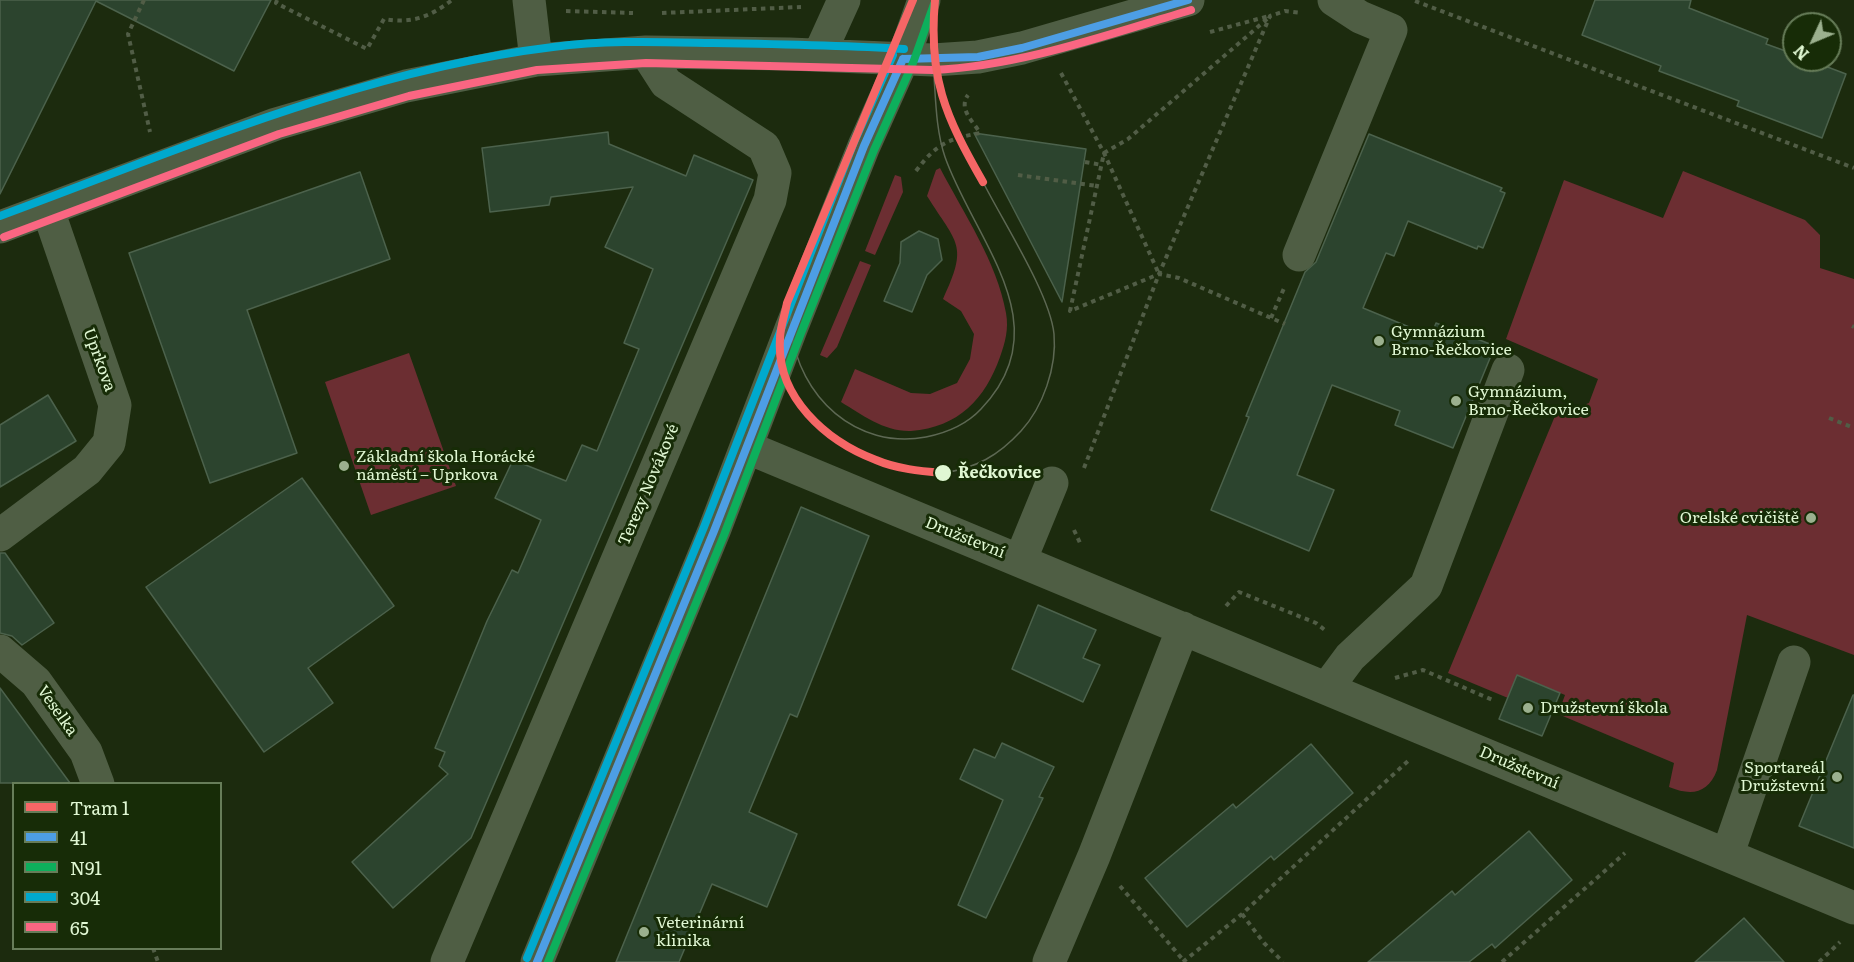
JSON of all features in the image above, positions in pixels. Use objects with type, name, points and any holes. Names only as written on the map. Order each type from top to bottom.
[{"type":"street","points":[[529,0],[536,60]]},
{"type":"street","points":[[819,55],[844,0]]},
{"type":"street","points":[[537,962],[676,625],[864,146],[903,59],[924,0]]},
{"type":"street","points":[[0,227],[276,124],[405,86],[536,60],[646,52],[819,55],[933,60],[1000,52],[1188,0]]},
{"type":"street","points":[[1294,266],[1391,30],[1360,17],[1334,0]]},
{"type":"street","name":"Terezy Novákové","points":[[447,962],[770,200],[775,173],[764,147],[666,83],[646,52]]},
{"type":"street","name":"Uprkova","points":[[0,535],[87,470],[109,443],[115,405],[48,210]]},
{"type":"street","points":[[1335,677],[1350,657],[1426,586],[1508,370]]},
{"type":"street","name":"Družstevní","points":[[746,447],[1183,628],[1335,677],[1854,908]]},
{"type":"street","points":[[1020,561],[1068,478]]},
{"type":"street","points":[[1049,962],[1094,856],[1183,628]]},
{"type":"street","name":"Veselka","points":[[0,651],[36,682],[86,753],[98,782]]},
{"type":"street","points":[[1728,853],[1794,662]]},
{"type":"path","points":[[144,0],[128,34],[152,139]]},
{"type":"path","points":[[277,0],[276,3],[367,49],[384,19],[416,20],[436,13],[452,0]]},
{"type":"path","points":[[1411,0],[1854,168]]},
{"type":"path","points":[[657,13],[807,6]]},
{"type":"path","points":[[563,10],[570,14],[636,14]]},
{"type":"path","points":[[1104,153],[1128,139],[1270,16],[1285,11],[1304,13]]},
{"type":"path","points":[[1068,478],[1270,16]]},
{"type":"path","points":[[1059,70],[1104,153],[1159,274]]},
{"type":"path","points":[[916,171],[932,150],[957,137],[980,133],[964,110],[964,100],[969,94]]},
{"type":"path","points":[[1104,153],[1070,311],[1159,274],[1179,278],[1285,324]]},
{"type":"path","points":[[1085,162],[1102,165]]},
{"type":"path","points":[[1018,175],[1097,186]]},
{"type":"path","points":[[1271,318],[1294,266]]},
{"type":"path","points":[[1829,418],[1854,428]]},
{"type":"path","points":[[1072,521],[1075,535],[1086,553]]},
{"type":"path","points":[[1219,614],[1239,592],[1316,622],[1338,641],[1330,661],[1335,677],[1382,682],[1423,670],[1495,701]]},
{"type":"path","points":[[1094,856],[1183,961],[1242,914],[1412,757]]},
{"type":"path","points":[[1502,962],[1626,852]]},
{"type":"path","points":[[1242,914],[1264,943],[1283,962]]},
{"type":"path","points":[[1818,962],[1843,940]]},
{"type":"shaded area","points":[[940,168],[979,239],[995,275],[1006,313],[1006,336],[1002,352],[987,386],[968,408],[943,424],[901,431],[874,422],[841,402],[855,369],[911,393],[930,394],[957,383],[970,359],[974,334],[961,311],[943,299],[956,266],[957,255],[952,235],[927,196],[936,170]]},
{"type":"shaded area","points":[[1683,171],[1805,220],[1820,235],[1820,268],[1854,279],[1854,655],[1747,615],[1717,770],[1709,784],[1698,791],[1691,792],[1669,787],[1674,763],[1558,714],[1565,695],[1517,675],[1508,698],[1448,673],[1555,416],[1589,403],[1598,379],[1506,339],[1564,180],[1663,218]]},
{"type":"shaded area","points":[[895,175],[901,177],[903,192],[875,255],[865,251]]},
{"type":"shaded area","points":[[860,261],[871,265],[837,347],[827,358],[820,355]]},
{"type":"shaded area","points":[[409,353],[456,486],[371,515],[325,382]]},
{"type":"building","points":[[0,0],[271,0],[234,71],[96,1],[0,194]]},
{"type":"building","points":[[1595,0],[1691,0],[1689,8],[1768,39],[1766,44],[1782,50],[1782,72],[1841,72],[1846,74],[1822,138],[1737,106],[1739,101],[1659,71],[1661,66],[1582,35]]},
{"type":"building","points":[[608,132],[609,144],[686,176],[694,155],[753,180],[471,838],[393,908],[352,862],[448,774],[439,766],[445,752],[435,748],[487,621],[512,570],[518,573],[541,520],[495,498],[513,460],[566,481],[582,445],[597,451],[639,349],[624,343],[653,269],[605,247],[633,187],[551,197],[549,205],[490,212],[482,148]]},
{"type":"building","points":[[974,133],[1086,149],[1062,302]]},
{"type":"building","name":"Gymnázium Brno-Řečkovice","points":[[1369,134],[1502,188],[1500,191],[1505,193],[1483,248],[1478,246],[1477,249],[1408,221],[1394,256],[1386,253],[1363,308],[1431,336],[1436,323],[1495,346],[1453,448],[1395,425],[1400,411],[1332,385],[1297,475],[1334,490],[1309,551],[1211,510],[1249,417],[1246,416],[1305,272],[1316,262]]},
{"type":"building","points":[[360,172],[390,259],[247,310],[297,453],[210,483],[129,253]]},
{"type":"building","points":[[919,231],[938,239],[942,260],[927,275],[912,312],[884,301],[900,263],[901,242]]},
{"type":"building","points":[[48,395],[76,441],[0,487],[0,425]]},
{"type":"building","points":[[302,478],[394,606],[308,668],[333,703],[264,752],[146,587]]},
{"type":"building","points":[[801,507],[869,536],[797,717],[790,714],[749,812],[797,834],[767,907],[712,884],[679,962],[616,962]]},
{"type":"building","points":[[0,553],[5,553],[54,623],[22,645],[12,636],[0,633]]},
{"type":"building","points":[[1038,605],[1096,630],[1083,658],[1100,665],[1083,702],[1012,669]]},
{"type":"building","name":"Družstevní škola","points":[[1517,675],[1560,693],[1542,736],[1499,719]]},
{"type":"building","points":[[0,688],[69,782],[0,783]]},
{"type":"building","name":"Sportareál Družstevní","points":[[1854,695],[1854,848],[1799,826]]},
{"type":"building","points":[[1002,743],[1054,767],[1039,797],[1043,798],[986,918],[958,905],[1003,800],[960,779],[974,749],[995,758]]},
{"type":"building","points":[[1311,744],[1353,793],[1274,860],[1271,856],[1187,927],[1145,878],[1233,804],[1236,808]]},
{"type":"building","points":[[1529,831],[1572,880],[1495,948],[1492,944],[1469,962],[1368,962],[1452,891],[1455,895]]},
{"type":"building","points":[[1744,918],[1784,962],[1695,962]]},
{"type":"tram line","name":"1","points":[[913,0],[787,303],[780,334],[781,360],[786,380],[795,398],[823,429],[839,441],[857,452],[892,466],[943,473]]},
{"type":"tram line","name":"1","points":[[935,0],[934,52],[942,95],[958,137],[983,182]]},
{"type":"tram line","points":[[808,255],[793,300],[791,329],[796,354],[806,376],[819,396],[835,413],[855,426],[876,435],[900,439],[941,433],[963,423],[981,409],[1004,377],[1014,346],[1013,314],[1004,283],[958,188],[941,145],[932,53]]},
{"type":"tram line","points":[[943,473],[966,468],[986,460],[1021,431],[1042,398],[1053,360],[1054,334],[1044,299],[983,182]]},
{"type":"transit line","name":"41","points":[[903,59],[978,57],[1022,48],[1188,0]]},
{"type":"transit line","name":"N91","points":[[548,962],[724,535],[801,333],[874,150],[913,63],[934,4]]},
{"type":"transit line","name":"65","points":[[4,237],[279,134],[409,96],[537,70],[646,63],[933,70],[966,67],[1063,48],[1191,10]]},
{"type":"transit line","name":"304","points":[[0,216],[272,115],[341,93],[482,58],[553,47],[613,42],[784,44],[904,49]]},
{"type":"transit line","name":"304","points":[[527,958],[704,527],[854,142],[893,55]]},
{"type":"transit line","name":"41","points":[[537,962],[714,531],[864,146],[903,59]]},
{"type":"place","name":"Gymnázium Brno-Řečkovice","points":[[1379,341]]},
{"type":"place","name":"Gymnázium, Brno-Řečkovice","points":[[1456,401]]},
{"type":"place","name":"Základní škola Horácké náměstí – Uprkova","points":[[344,466]]},
{"type":"place","name":"Řečkovice","points":[[943,473]]},
{"type":"place","name":"Orelské cvičiště","points":[[1811,518]]},
{"type":"place","name":"Družstevní škola","points":[[1528,708]]},
{"type":"place","name":"Sportareál Družstevní","points":[[1837,777]]},
{"type":"place","name":"Veterinární klinika","points":[[644,932]]}]
